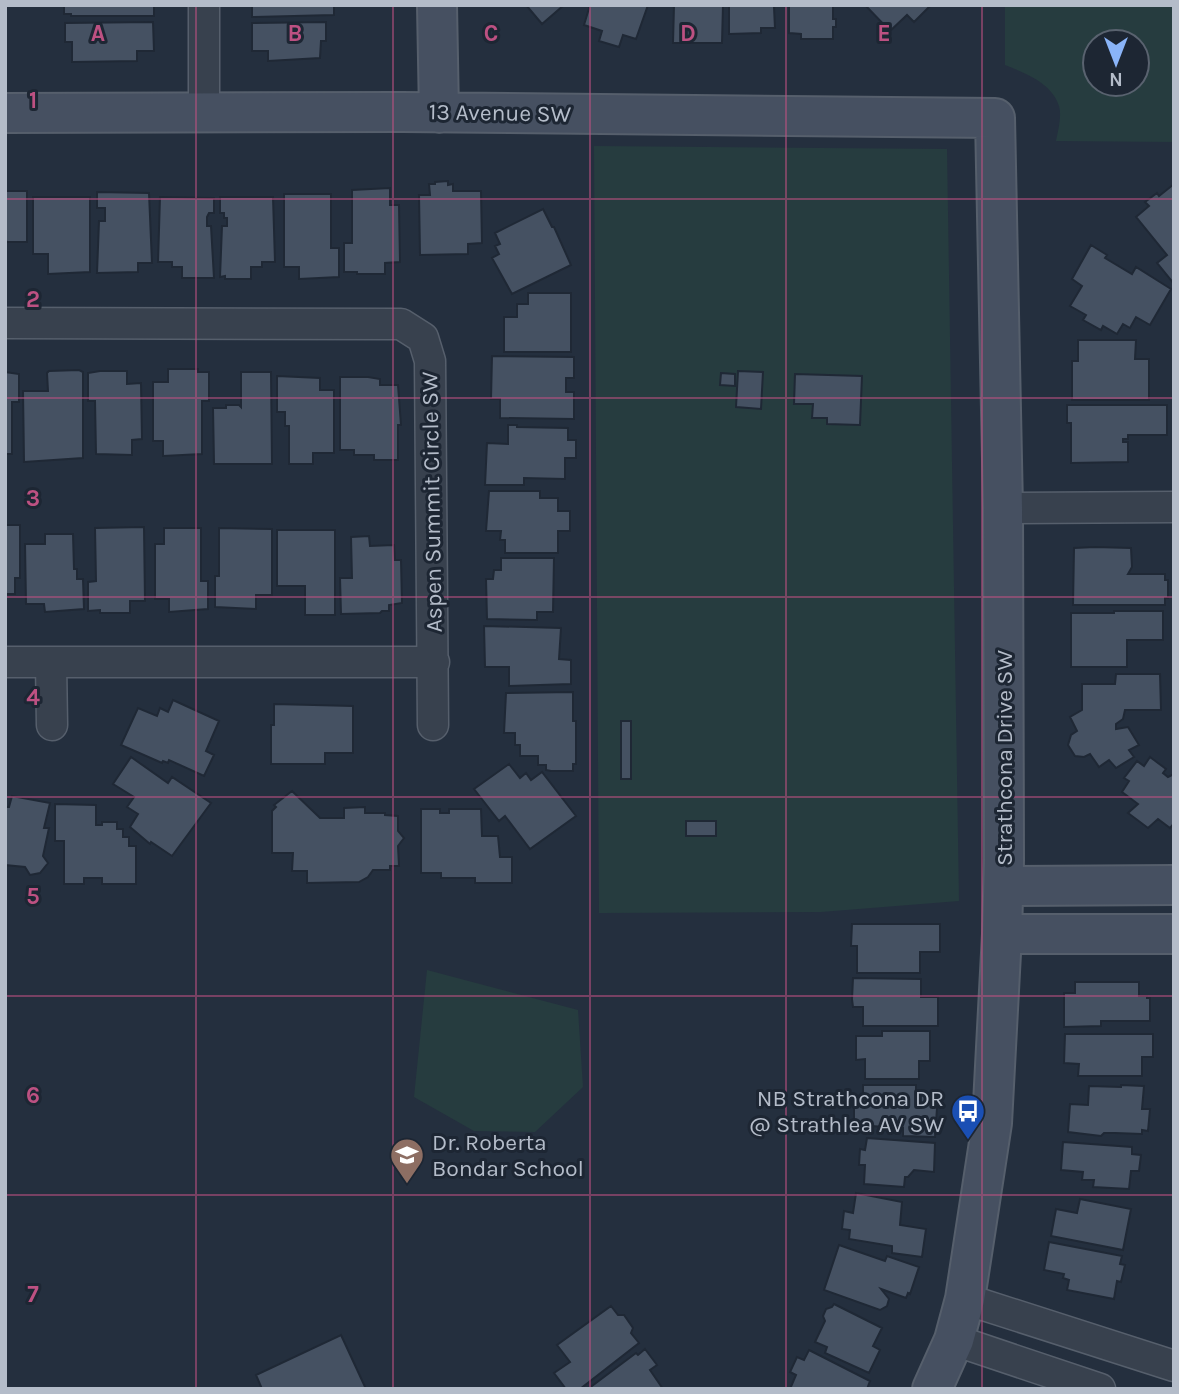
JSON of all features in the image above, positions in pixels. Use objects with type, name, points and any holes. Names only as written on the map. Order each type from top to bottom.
[{"type":"street","points":[[204,5],[204,113]]},
{"type":"street","points":[[437,5],[439,113]]},
{"type":"street","name":"13 Avenue SW","points":[[5,113],[439,113],[995,118]]},
{"type":"street","name":"Strathcona Drive SW","points":[[932,1389],[954,1340],[965,1300],[992,1124],[1002,934],[1003,508],[995,118]]},
{"type":"street","name":"Aspen Summit Circle SW","points":[[5,323],[401,324],[423,338],[430,361],[433,662],[5,662]]},
{"type":"street","points":[[1003,508],[1174,507]]},
{"type":"street","points":[[433,662],[433,725]]},
{"type":"street","points":[[51,663],[52,725]]},
{"type":"street","points":[[1004,886],[1174,885]]},
{"type":"street","points":[[1002,934],[1174,934]]},
{"type":"street","points":[[965,1300],[1174,1366]]},
{"type":"street","points":[[954,1340],[1100,1389]]},
{"type":"green space","points":[[1005,5],[1174,5],[1174,142],[1056,141],[1060,114],[1055,98],[1044,85],[1005,65]]},
{"type":"green space","points":[[594,146],[947,149],[959,901],[821,912],[599,913]]},
{"type":"green space","points":[[427,970],[578,1010],[583,1087],[535,1132],[474,1131],[414,1097]]},
{"type":"building","points":[[64,5],[154,5],[154,16],[71,16],[64,14]]},
{"type":"building","points":[[252,5],[334,5],[334,15],[252,17]]},
{"type":"building","points":[[526,5],[564,5],[542,24]]},
{"type":"building","points":[[590,5],[648,5],[636,39],[623,35],[619,47],[599,41],[602,31],[584,25]]},
{"type":"building","points":[[674,5],[723,5],[722,43],[673,43]]},
{"type":"building","points":[[729,5],[777,5],[774,7],[775,28],[761,28],[761,33],[729,34]]},
{"type":"building","points":[[789,5],[833,5],[836,27],[833,27],[833,39],[801,39],[801,34],[789,33]]},
{"type":"building","points":[[865,5],[931,5],[914,22],[907,15],[890,31]]},
{"type":"building","points":[[153,22],[154,51],[137,51],[137,61],[72,62],[72,42],[65,42],[65,23]]},
{"type":"building","points":[[326,22],[326,41],[321,41],[320,58],[268,61],[268,51],[252,51],[252,23]]},
{"type":"building","points":[[448,181],[448,185],[453,184],[453,191],[481,191],[482,243],[468,244],[468,254],[420,255],[419,195],[430,195],[429,184]]},
{"type":"building","points":[[1174,184],[1174,284],[1157,263],[1167,255],[1136,217],[1149,206],[1145,202],[1157,193],[1159,196]]},
{"type":"building","points":[[390,188],[390,205],[399,205],[400,262],[385,263],[385,274],[344,272],[344,243],[352,243],[352,190]]},
{"type":"building","points":[[5,191],[27,191],[27,242],[7,242],[5,239]]},
{"type":"building","points":[[97,192],[149,193],[152,263],[138,263],[138,272],[97,273],[99,221],[105,221],[105,208],[97,208]]},
{"type":"building","points":[[284,194],[331,194],[331,248],[339,248],[339,277],[299,279],[299,267],[284,267]]},
{"type":"building","points":[[33,197],[90,197],[90,272],[48,274],[48,254],[33,254]]},
{"type":"building","points":[[160,197],[214,198],[214,213],[209,213],[207,226],[211,226],[214,278],[182,278],[182,267],[172,267],[172,262],[158,262]]},
{"type":"building","points":[[220,197],[273,197],[275,262],[262,262],[262,267],[251,267],[251,279],[220,277],[222,226],[227,226],[227,218],[224,218],[224,213],[220,213]]},
{"type":"building","points":[[543,209],[571,265],[512,294],[492,258],[499,254],[495,246],[500,244],[495,233]]},
{"type":"building","points":[[1091,245],[1107,255],[1105,258],[1132,274],[1136,267],[1171,289],[1150,325],[1136,317],[1130,328],[1123,324],[1117,334],[1103,326],[1101,330],[1083,320],[1086,315],[1070,306],[1082,286],[1072,279]]},
{"type":"building","points":[[528,293],[571,293],[571,352],[504,352],[504,317],[517,317],[517,304],[528,304]]},
{"type":"building","points":[[1078,340],[1136,340],[1135,359],[1149,359],[1149,400],[1072,400],[1072,361],[1078,361]]},
{"type":"building","points":[[492,356],[574,357],[574,378],[566,378],[566,392],[574,392],[574,419],[500,418],[500,399],[491,399]]},
{"type":"building","points":[[168,369],[198,369],[198,372],[209,372],[209,401],[202,401],[202,454],[163,456],[163,441],[153,441],[153,382],[168,382]]},
{"type":"building","points":[[49,371],[83,372],[83,458],[24,462],[23,391],[48,391]]},
{"type":"building","points":[[127,371],[127,384],[141,383],[142,439],[132,440],[132,455],[96,454],[95,401],[88,401],[88,373]]},
{"type":"building","points":[[738,371],[763,372],[761,409],[736,407]]},
{"type":"building","points":[[5,372],[19,374],[19,402],[12,402],[12,454],[5,454]]},
{"type":"building","points":[[241,372],[271,372],[272,464],[214,464],[213,408],[226,408],[226,405],[241,407]]},
{"type":"building","points":[[721,373],[735,374],[735,386],[720,385]]},
{"type":"building","points":[[795,374],[862,376],[860,425],[827,424],[827,418],[812,418],[813,404],[794,404]]},
{"type":"building","points":[[277,376],[320,378],[320,390],[334,390],[334,453],[313,453],[313,464],[289,464],[289,426],[285,426],[285,412],[277,412]]},
{"type":"building","points":[[340,377],[368,377],[380,379],[380,385],[398,385],[401,425],[398,425],[398,460],[374,460],[374,455],[354,455],[354,450],[340,450]]},
{"type":"building","points":[[1067,405],[1167,405],[1167,435],[1128,435],[1128,439],[1123,439],[1123,442],[1128,442],[1128,462],[1071,463],[1071,423],[1067,423]]},
{"type":"building","points":[[508,425],[568,428],[568,440],[576,440],[576,458],[565,458],[565,479],[524,478],[524,485],[485,485],[487,443],[508,444]]},
{"type":"building","points":[[489,491],[540,491],[540,498],[558,498],[558,511],[570,511],[570,531],[558,531],[558,553],[505,553],[505,540],[500,540],[501,531],[486,531]]},
{"type":"building","points":[[5,525],[20,525],[20,578],[15,578],[15,594],[5,594]]},
{"type":"building","points":[[144,527],[145,601],[130,601],[130,613],[88,611],[88,582],[96,581],[95,528]]},
{"type":"building","points":[[164,528],[201,528],[201,581],[208,581],[208,609],[169,612],[169,599],[155,599],[155,544],[164,544]]},
{"type":"building","points":[[219,528],[272,529],[272,595],[256,595],[256,609],[215,607],[215,576],[219,576]]},
{"type":"building","points":[[277,530],[335,530],[335,615],[305,615],[305,586],[277,586]]},
{"type":"building","points":[[45,534],[73,534],[74,569],[77,569],[77,579],[83,579],[84,609],[45,612],[44,604],[26,604],[25,544],[45,544]]},
{"type":"building","points":[[369,536],[370,546],[394,545],[395,560],[401,560],[402,603],[389,605],[389,611],[380,613],[341,614],[340,578],[352,578],[351,537]]},
{"type":"building","points":[[1074,548],[1131,548],[1132,567],[1128,574],[1165,574],[1165,580],[1168,580],[1168,598],[1165,598],[1165,605],[1073,605]]},
{"type":"building","points":[[501,558],[554,558],[553,612],[537,612],[537,620],[487,619],[486,579],[493,579],[494,570],[501,570]]},
{"type":"building","points":[[1163,611],[1163,640],[1127,640],[1127,667],[1071,667],[1071,613]]},
{"type":"building","points":[[484,626],[561,628],[559,659],[571,660],[571,684],[509,686],[509,667],[485,667]]},
{"type":"building","points":[[1116,674],[1160,674],[1161,710],[1125,710],[1123,719],[1116,724],[1116,729],[1128,727],[1139,745],[1129,750],[1134,757],[1116,768],[1109,760],[1099,767],[1090,754],[1084,757],[1075,756],[1068,745],[1071,735],[1077,731],[1070,717],[1082,710],[1082,684],[1115,684]]},
{"type":"building","points":[[573,692],[576,764],[573,764],[573,771],[546,770],[546,765],[538,765],[538,756],[520,756],[520,745],[515,745],[515,733],[504,733],[506,693]]},
{"type":"building","points":[[173,700],[219,721],[206,751],[214,755],[204,776],[169,760],[168,763],[162,763],[121,745],[138,708],[157,716],[160,708],[168,712]]},
{"type":"building","points":[[274,704],[353,706],[353,753],[325,753],[325,764],[271,764]]},
{"type":"building","points":[[621,721],[631,721],[631,779],[621,779]]},
{"type":"building","points":[[131,757],[168,783],[172,777],[211,803],[172,856],[151,842],[150,844],[130,827],[138,814],[127,807],[134,797],[113,784]]},
{"type":"building","points":[[1150,757],[1166,769],[1163,773],[1168,777],[1174,774],[1174,823],[1170,828],[1158,819],[1148,828],[1128,813],[1138,804],[1122,792],[1129,781],[1124,778],[1137,761],[1144,766]]},
{"type":"building","points":[[509,764],[520,778],[526,773],[531,780],[542,772],[576,816],[530,849],[505,816],[499,821],[474,789]]},
{"type":"building","points":[[292,791],[320,818],[344,818],[344,808],[365,807],[365,813],[398,816],[398,831],[404,838],[398,846],[399,866],[390,866],[390,870],[373,870],[359,882],[307,883],[307,871],[292,871],[293,853],[272,853],[272,811],[276,807],[274,805]]},
{"type":"building","points":[[12,796],[50,803],[44,828],[49,828],[43,856],[48,863],[40,873],[30,875],[25,867],[5,865],[5,807],[9,807]]},
{"type":"building","points":[[55,804],[96,805],[96,825],[102,825],[102,822],[117,822],[117,829],[123,829],[123,837],[129,837],[129,846],[136,846],[136,884],[102,884],[102,878],[84,878],[84,884],[64,884],[64,841],[55,841]]},
{"type":"building","points":[[421,809],[440,809],[440,813],[449,813],[449,809],[481,809],[482,836],[498,836],[500,857],[512,857],[512,883],[475,883],[475,878],[441,878],[441,873],[421,873]]},
{"type":"building","points":[[686,821],[716,821],[716,836],[686,836]]},
{"type":"building","points":[[852,924],[940,924],[940,952],[920,952],[920,973],[857,973],[857,946],[851,946]]},
{"type":"building","points":[[853,978],[921,979],[921,997],[938,997],[938,1026],[863,1026],[863,1007],[853,1007]]},
{"type":"building","points":[[1075,982],[1139,982],[1139,996],[1150,998],[1150,1021],[1101,1021],[1101,1026],[1064,1027],[1064,993],[1075,993]]},
{"type":"building","points":[[882,1031],[930,1031],[930,1061],[919,1061],[919,1079],[865,1079],[865,1059],[856,1060],[856,1036],[882,1036]]},
{"type":"building","points":[[1065,1034],[1153,1034],[1153,1057],[1142,1057],[1142,1076],[1078,1076],[1079,1064],[1064,1063]]},
{"type":"building","points":[[863,1085],[916,1085],[916,1094],[938,1094],[935,1137],[903,1136],[903,1128],[854,1125],[854,1101],[863,1101]]},
{"type":"building","points":[[1089,1086],[1144,1086],[1142,1109],[1150,1109],[1148,1131],[1142,1130],[1142,1134],[1104,1133],[1101,1136],[1068,1132],[1070,1104],[1088,1105]]},
{"type":"building","points":[[867,1138],[935,1143],[934,1172],[914,1170],[905,1177],[904,1187],[864,1184],[865,1165],[859,1165],[860,1149],[865,1150]]},
{"type":"building","points":[[1063,1142],[1132,1147],[1132,1154],[1141,1155],[1139,1171],[1131,1171],[1129,1189],[1093,1187],[1094,1180],[1082,1180],[1083,1172],[1061,1170]]},
{"type":"building","points":[[856,1193],[902,1202],[900,1225],[926,1229],[922,1257],[892,1253],[892,1246],[849,1239],[850,1230],[842,1229],[844,1211],[853,1213]]},
{"type":"building","points":[[1080,1199],[1131,1209],[1123,1250],[1051,1236],[1056,1209],[1077,1213]]},
{"type":"building","points":[[1049,1242],[1122,1256],[1120,1264],[1125,1265],[1121,1282],[1117,1281],[1114,1299],[1067,1290],[1069,1280],[1063,1278],[1064,1274],[1044,1270]]},
{"type":"building","points":[[839,1245],[885,1261],[887,1256],[919,1267],[910,1294],[908,1293],[906,1298],[881,1289],[889,1299],[887,1306],[880,1310],[824,1290]]},
{"type":"building","points":[[834,1304],[882,1328],[873,1346],[880,1350],[869,1373],[825,1353],[827,1347],[815,1342],[825,1321],[823,1316],[826,1309]]},
{"type":"building","points":[[611,1306],[618,1315],[624,1315],[633,1328],[631,1333],[639,1343],[580,1389],[566,1389],[554,1373],[570,1362],[557,1345]]},
{"type":"building","points":[[341,1335],[366,1389],[262,1389],[256,1375]]},
{"type":"building","points":[[645,1349],[657,1365],[650,1370],[663,1389],[588,1389],[636,1353],[638,1355]]},
{"type":"building","points":[[809,1350],[870,1381],[867,1389],[790,1389],[796,1375],[790,1372],[797,1357],[804,1360]]},
{"type":"place","name":"NB Strathcona DR @ Strathlea AV SW","points":[[968,1141]]},
{"type":"place","name":"Dr. Roberta Bondar School","points":[[407,1185]]}]
